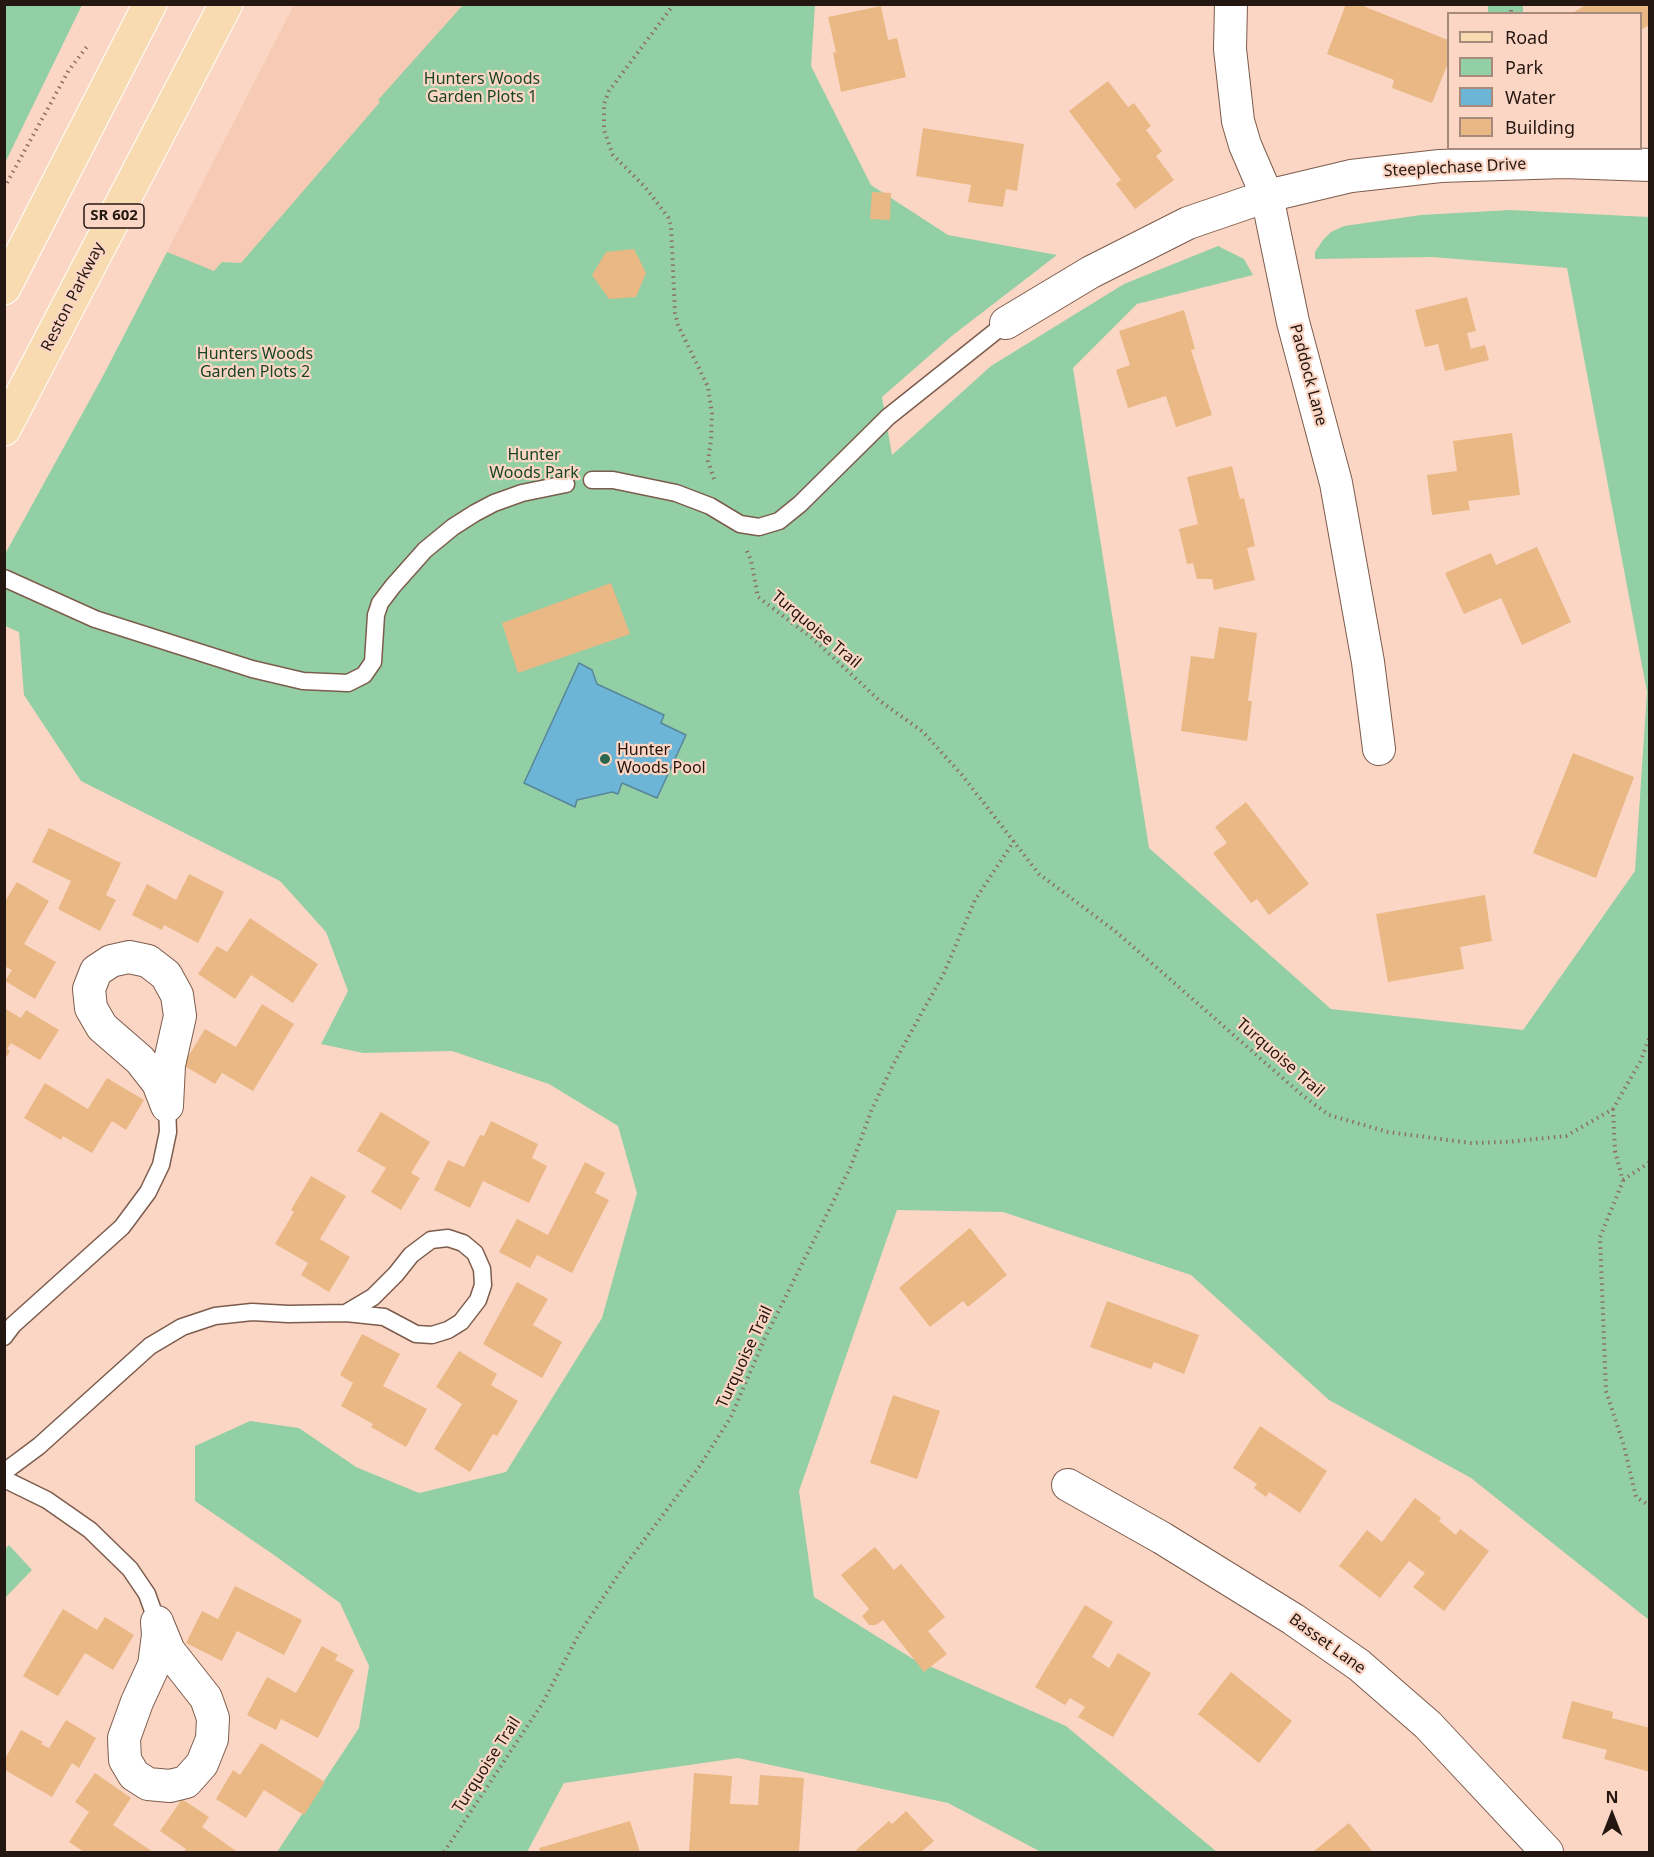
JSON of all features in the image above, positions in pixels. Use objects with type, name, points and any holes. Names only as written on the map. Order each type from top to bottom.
[{"type":"main road","points":[[4,288],[150,4]]},
{"type":"main road","name":"Reston Parkway","points":[[4,429],[226,4]]},
{"type":"street","name":"Paddock Lane","points":[[1231,4],[1230,49],[1238,121],[1245,145],[1267,196],[1293,322],[1336,483],[1368,662],[1380,749]]},
{"type":"street","name":"Steeplechase Drive","points":[[1006,323],[1091,272],[1188,223],[1267,196],[1351,176],[1440,166],[1564,162],[1650,165]]},
{"type":"street","name":"Basset Lane","points":[[1068,1485],[1162,1538],[1293,1619],[1359,1665],[1428,1725],[1547,1852]]},
{"type":"street","points":[[157,1622],[169,1651],[206,1698],[213,1718],[212,1739],[202,1764],[186,1782],[170,1786],[148,1784],[134,1775],[125,1760],[124,1738],[137,1701],[154,1665],[158,1635],[157,1622]]},
{"type":"lane","points":[[592,480],[613,480],[676,493],[710,506],[740,524],[759,527],[779,520],[800,504],[888,417],[1006,323]]},
{"type":"lane","points":[[4,578],[95,619],[252,669],[303,681],[348,683],[364,675],[373,662],[376,615],[380,603],[425,550],[453,527],[494,503],[522,493],[566,484]]},
{"type":"lane","points":[[4,1337],[13,1325],[122,1227],[148,1192],[161,1165],[168,1132],[168,1106]]},
{"type":"lane","points":[[4,1472],[39,1446],[150,1346],[183,1328],[215,1316],[252,1312],[346,1313],[384,1317],[416,1334],[432,1335],[448,1330],[461,1322],[478,1300],[483,1285],[482,1269],[475,1253],[463,1243],[448,1238],[431,1240],[411,1255],[373,1297],[346,1313]]},
{"type":"lane","points":[[4,1479],[47,1500],[90,1530],[130,1569],[147,1594],[157,1622]]},
{"type":"path","name":"Turquoise Trail","points":[[674,4],[609,91],[604,104],[604,130],[613,155],[645,187],[668,216],[671,226],[675,313],[678,325],[708,387],[712,414],[708,461],[717,488],[751,560],[758,597],[812,638],[880,701],[923,732],[962,775],[1039,874],[1115,931],[1302,1095],[1329,1115],[1388,1132],[1471,1143],[1566,1136],[1612,1109],[1640,1062],[1650,1036]]},
{"type":"path","points":[[4,188],[69,70],[95,36]]},
{"type":"path","name":"Turquoise Trail","points":[[444,1852],[542,1704],[579,1634],[620,1572],[699,1467],[731,1417],[764,1340],[851,1166],[872,1109],[894,1063],[944,973],[975,900],[1014,841]]},
{"type":"path","points":[[1612,1109],[1615,1150],[1623,1180]]},
{"type":"path","points":[[1650,1162],[1623,1180],[1600,1237],[1606,1391],[1624,1446],[1636,1497],[1650,1506]]},
{"type":"shaded area","points":[[294,5],[464,5],[229,278],[167,252]]},
{"type":"green space","points":[[4,5],[82,5],[5,163]]},
{"type":"green space","points":[[463,5],[815,5],[811,66],[871,185],[948,235],[1057,255],[953,335],[882,397],[892,455],[991,366],[1124,284],[1218,246],[1244,259],[1253,275],[1137,304],[1073,368],[1149,848],[1331,1009],[1523,1030],[1635,871],[1647,692],[1567,268],[1432,257],[1315,259],[1315,252],[1331,232],[1344,226],[1421,215],[1510,210],[1649,217],[1649,1620],[1471,1478],[1329,1400],[1191,1275],[1003,1212],[897,1210],[799,1491],[814,1597],[913,1659],[1066,1726],[1217,1852],[1041,1852],[948,1803],[738,1758],[564,1783],[527,1852],[277,1852],[359,1728],[369,1666],[340,1603],[195,1501],[195,1446],[250,1421],[299,1428],[356,1467],[419,1493],[506,1472],[602,1318],[637,1193],[618,1126],[549,1084],[452,1051],[363,1053],[321,1044],[348,991],[326,932],[280,881],[81,781],[24,695],[19,632],[5,626],[5,554],[103,376],[167,252],[214,271],[222,262],[241,263],[380,102],[378,100]]},
{"type":"green space","points":[[1488,5],[1523,5],[1523,12],[1488,12]]},
{"type":"green space","points":[[9,1545],[32,1570],[5,1598],[5,1549]]},
{"type":"water","name":"Hunter Woods Pool","points":[[579,663],[592,670],[597,684],[664,715],[661,723],[686,735],[657,798],[622,783],[618,794],[612,792],[577,800],[575,807],[524,783]]},
{"type":"building","points":[[1346,4],[1358,4],[1447,40],[1447,66],[1432,103],[1392,88],[1394,80],[1327,54]]},
{"type":"building","points":[[1587,4],[1650,4],[1650,25],[1642,29],[1642,12],[1574,12]]},
{"type":"building","points":[[881,6],[888,40],[897,38],[906,77],[841,92],[833,53],[836,52],[828,17]]},
{"type":"building","points":[[1108,81],[1128,107],[1134,103],[1151,126],[1146,130],[1162,151],[1156,156],[1174,180],[1135,209],[1116,184],[1121,180],[1069,111]]},
{"type":"building","points":[[923,128],[1024,144],[1017,191],[1006,189],[1003,207],[968,202],[971,185],[916,176]]},
{"type":"building","points":[[872,192],[891,193],[890,220],[870,219]]},
{"type":"building","points":[[634,249],[646,273],[636,297],[609,299],[592,275],[606,252]]},
{"type":"building","points":[[1467,297],[1476,331],[1467,333],[1471,349],[1485,345],[1489,360],[1445,371],[1438,344],[1425,347],[1415,310]]},
{"type":"building","points":[[1184,310],[1195,349],[1191,350],[1212,415],[1176,427],[1166,396],[1128,408],[1116,370],[1130,365],[1119,331]]},
{"type":"building","points":[[1512,433],[1520,495],[1468,501],[1470,510],[1432,515],[1427,475],[1457,471],[1453,441]]},
{"type":"building","points":[[1232,466],[1240,499],[1244,498],[1255,546],[1247,548],[1255,580],[1214,590],[1212,579],[1197,579],[1193,563],[1187,564],[1179,529],[1198,524],[1187,477]]},
{"type":"building","points":[[1537,547],[1571,622],[1522,645],[1501,598],[1464,614],[1445,573],[1491,553],[1496,565]]},
{"type":"building","points":[[611,583],[630,634],[518,673],[502,623]]},
{"type":"building","points":[[1219,627],[1257,633],[1248,701],[1252,701],[1247,741],[1181,731],[1191,656],[1214,659]]},
{"type":"building","points":[[1573,753],[1634,777],[1596,878],[1533,853]]},
{"type":"building","points":[[1246,802],[1309,884],[1269,915],[1257,899],[1251,903],[1213,853],[1227,843],[1215,827]]},
{"type":"building","points":[[49,828],[121,863],[106,895],[116,900],[100,931],[58,909],[71,881],[32,862]]},
{"type":"building","points":[[189,874],[224,892],[198,943],[164,925],[162,930],[132,915],[147,884],[176,900]]},
{"type":"building","points":[[17,882],[49,901],[24,944],[56,962],[35,999],[5,981],[12,970],[4,966],[4,903]]},
{"type":"building","points":[[1485,895],[1492,941],[1460,947],[1464,969],[1388,982],[1376,914]]},
{"type":"building","points":[[250,918],[318,964],[293,1003],[251,975],[235,999],[198,974],[217,946],[227,952]]},
{"type":"building","points":[[262,1004],[294,1024],[253,1091],[222,1073],[215,1084],[183,1065],[205,1029],[236,1047]]},
{"type":"building","points":[[4,1008],[21,1018],[26,1010],[59,1030],[40,1060],[11,1043],[7,1049],[10,1051],[4,1061]]},
{"type":"building","points":[[107,1078],[144,1100],[126,1130],[112,1121],[92,1153],[63,1136],[61,1140],[24,1118],[45,1083],[88,1109]]},
{"type":"building","points":[[381,1112],[430,1142],[411,1173],[420,1178],[401,1210],[371,1192],[386,1168],[357,1151]]},
{"type":"building","points":[[491,1121],[538,1144],[532,1158],[547,1166],[529,1203],[483,1181],[470,1208],[434,1190],[448,1160],[464,1167],[480,1135],[484,1136]]},
{"type":"building","points":[[585,1162],[605,1173],[595,1193],[609,1200],[572,1273],[537,1255],[530,1268],[499,1252],[517,1219],[548,1235]]},
{"type":"building","points":[[311,1176],[346,1196],[320,1239],[350,1257],[329,1292],[301,1275],[308,1263],[275,1244],[294,1212],[291,1210]]},
{"type":"building","points":[[970,1228],[1007,1275],[968,1307],[963,1301],[930,1327],[899,1288]]},
{"type":"building","points":[[517,1282],[548,1299],[533,1325],[562,1342],[542,1378],[483,1344]]},
{"type":"building","points":[[1107,1301],[1199,1335],[1184,1374],[1154,1362],[1151,1369],[1090,1347]]},
{"type":"building","points":[[362,1334],[400,1354],[383,1386],[427,1409],[406,1447],[371,1427],[373,1424],[341,1406],[353,1383],[340,1375]]},
{"type":"building","points":[[459,1351],[497,1374],[491,1385],[518,1401],[497,1436],[493,1434],[470,1472],[434,1449],[462,1404],[436,1387]]},
{"type":"building","points":[[893,1395],[940,1411],[917,1479],[870,1463]]},
{"type":"building","points":[[1260,1426],[1327,1471],[1300,1513],[1269,1492],[1266,1497],[1254,1488],[1257,1484],[1233,1468]]},
{"type":"building","points":[[1415,1498],[1441,1518],[1439,1521],[1456,1535],[1460,1529],[1489,1551],[1444,1611],[1413,1587],[1425,1573],[1409,1561],[1380,1598],[1339,1566],[1367,1530],[1382,1542]]},
{"type":"building","points":[[875,1547],[894,1570],[901,1564],[945,1617],[928,1631],[947,1654],[924,1672],[883,1620],[876,1625],[869,1625],[862,1616],[869,1609],[841,1575]]},
{"type":"building","points":[[235,1586],[302,1620],[284,1655],[237,1631],[222,1661],[186,1643],[202,1611],[218,1619]]},
{"type":"building","points":[[1085,1605],[1113,1622],[1092,1657],[1109,1668],[1118,1653],[1151,1673],[1113,1737],[1078,1717],[1085,1707],[1070,1698],[1065,1705],[1035,1687]]},
{"type":"building","points":[[63,1609],[97,1630],[105,1617],[134,1635],[113,1670],[85,1653],[58,1696],[23,1676]]},
{"type":"building","points":[[322,1646],[338,1655],[335,1660],[354,1670],[318,1738],[281,1719],[276,1730],[247,1715],[267,1677],[296,1693]]},
{"type":"building","points":[[1231,1672],[1292,1721],[1259,1763],[1198,1714]]},
{"type":"building","points":[[1572,1701],[1613,1712],[1612,1718],[1650,1728],[1650,1772],[1604,1759],[1607,1750],[1562,1738]]},
{"type":"building","points":[[66,1720],[96,1738],[79,1768],[72,1763],[52,1797],[5,1770],[5,1759],[21,1730],[43,1742],[41,1744],[49,1748]]},
{"type":"building","points":[[261,1743],[325,1782],[304,1815],[264,1790],[246,1818],[216,1799],[233,1770],[240,1775]]},
{"type":"building","points":[[95,1773],[131,1798],[113,1825],[153,1852],[84,1852],[69,1842],[89,1812],[75,1802]]},
{"type":"building","points":[[694,1773],[732,1776],[730,1804],[758,1805],[760,1775],[804,1778],[799,1852],[689,1852]]},
{"type":"building","points":[[182,1799],[209,1817],[202,1827],[236,1851],[184,1852],[186,1849],[160,1831]]},
{"type":"building","points":[[906,1811],[934,1841],[921,1852],[854,1852],[889,1821],[892,1824]]},
{"type":"building","points":[[630,1821],[640,1852],[541,1852],[539,1848]]},
{"type":"building","points":[[1349,1823],[1373,1852],[1314,1851]]},
{"type":"place","name":"Hunter Woods Pool","points":[[605,759]]},
{"type":"park label","name":"Hunters Woods Garden Plots 1","points":[[482,88]]},
{"type":"park label","name":"Hunters Woods Garden Plots 2","points":[[255,363]]},
{"type":"park label","name":"Hunter Woods Park","points":[[534,464]]}]
